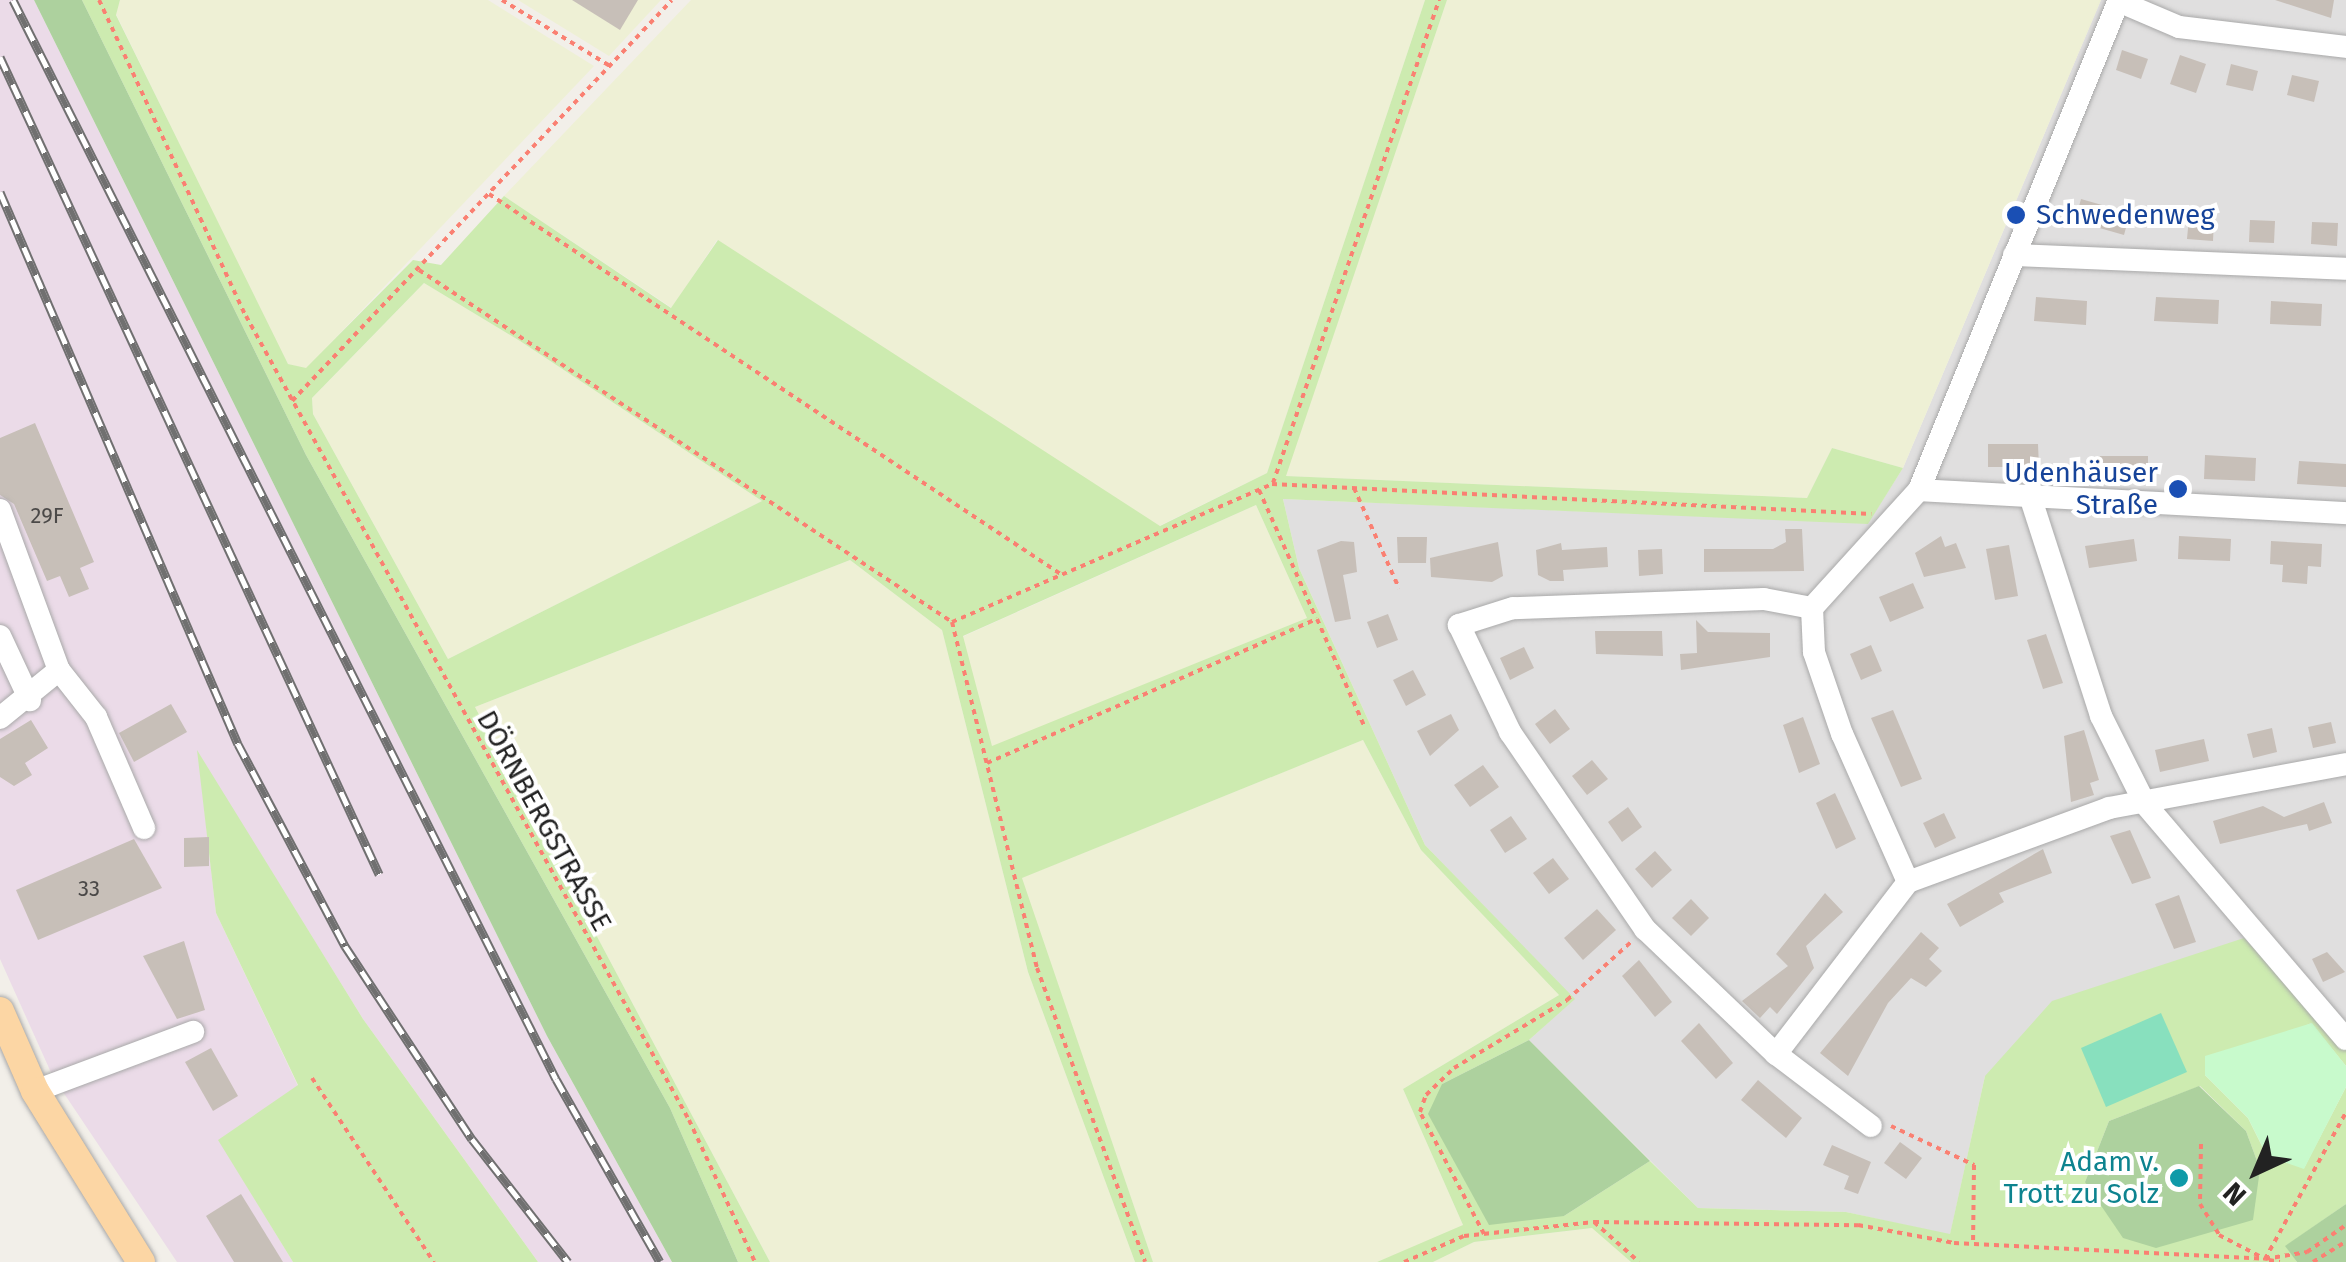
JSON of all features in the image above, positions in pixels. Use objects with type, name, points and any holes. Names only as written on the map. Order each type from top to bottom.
[{"type":"main road","points":[[0,1011],[35,1091],[140,1262]]},
{"type":"street","points":[[1908,882],[1842,734],[1814,652],[1812,608],[1918,490],[2118,0],[2179,26],[2346,46]]},
{"type":"street","points":[[2014,255],[2346,269]]},
{"type":"street","points":[[1918,490],[2346,514]]},
{"type":"street","points":[[2031,499],[2101,716],[2144,804],[2346,1039]]},
{"type":"street","points":[[0,510],[58,670],[96,718],[144,828]]},
{"type":"street","points":[[1812,608],[1764,599],[1513,608],[1459,625],[1510,732],[1645,929],[1776,1054],[1869,1124]]},
{"type":"street","points":[[0,636],[30,700]]},
{"type":"street","points":[[0,718],[30,700],[58,670]]},
{"type":"street","points":[[1776,1054],[1908,882],[2109,808],[2346,764]]},
{"type":"street","points":[[35,1091],[194,1032]]},
{"type":"path","points":[[502,0],[610,66]]},
{"type":"path","points":[[292,401],[672,0]]},
{"type":"path","points":[[1272,484],[1439,0]]},
{"type":"path","name":"DÖRNBERGSTRASSE","points":[[102,2],[292,401],[689,1120],[754,1262]]},
{"type":"path","points":[[489,194],[1062,574]]},
{"type":"path","points":[[420,270],[952,622],[1037,968],[1145,1262]]},
{"type":"path","points":[[952,622],[1272,484],[1896,515]]},
{"type":"path","points":[[1354,488],[1371,543],[1400,588]]},
{"type":"path","points":[[1259,490],[1365,728]]},
{"type":"path","points":[[987,762],[1316,618]]},
{"type":"path","points":[[1484,1234],[1420,1112],[1426,1096],[1454,1068],[1566,1000],[1645,929]]},
{"type":"path","points":[[312,1078],[434,1262]]},
{"type":"path","points":[[2265,1258],[2346,1112]]},
{"type":"path","points":[[1869,1124],[1974,1165],[1973,1244]]},
{"type":"path","points":[[2201,1144],[2200,1204],[2219,1235],[2280,1262]]},
{"type":"path","points":[[1594,1222],[1639,1262]]},
{"type":"path","points":[[1404,1262],[1484,1234],[1594,1222],[1858,1225],[1973,1244],[2265,1258],[2307,1252],[2346,1225]]},
{"type":"path","points":[[2313,1262],[2346,1241]]},
{"type":"shaded area","points":[[0,0],[34,0],[547,1036],[672,1262],[538,1262],[363,1019],[198,753],[216,913],[298,1086],[219,1140],[293,1262],[177,1262],[53,1077],[0,959]]},
{"type":"shaded area","points":[[2101,0],[2346,0],[2346,1048],[1985,1076],[1950,1235],[1846,1212],[1698,1208],[1529,1040],[1574,999],[1425,845],[1299,568],[1283,499],[1868,523],[1903,468]]},
{"type":"green space","points":[[34,0],[82,0],[306,455],[670,1108],[738,1262],[672,1262],[547,1036]]},
{"type":"green space","points":[[82,0],[120,0],[116,15],[288,364],[306,368],[413,260],[441,265],[504,196],[671,308],[718,240],[1160,526],[1267,473],[1425,0],[1447,0],[1286,476],[1807,498],[1832,448],[1903,468],[1868,524],[1283,499],[1299,568],[1425,845],[1575,999],[1529,1040],[1442,1084],[1564,1216],[1650,1161],[1698,1208],[1846,1212],[1950,1234],[1985,1076],[2052,1001],[2244,938],[2346,1048],[2346,1066],[2311,1023],[2205,1075],[2248,1118],[2267,1156],[2304,1168],[2346,1087],[2346,1204],[2286,1246],[2297,1262],[1631,1262],[1592,1228],[1474,1242],[1433,1262],[1377,1262],[1463,1225],[1403,1089],[1559,995],[1421,850],[1363,740],[1022,878],[1153,1262],[1135,1262],[1028,972],[942,630],[850,560],[475,707],[770,1262],[738,1262],[670,1108],[306,455]],"holes":[[[424,283],[520,341],[762,501],[448,659],[313,414],[312,398]],[[1256,505],[1307,618],[992,746],[963,636]],[[2200,1086],[2246,1131],[2260,1169],[2085,1182],[2109,1121]]]},
{"type":"green space","points":[[120,0],[488,0],[594,66],[306,369],[288,364],[276,342],[116,14]]},
{"type":"green space","points":[[518,0],[661,0],[609,56]]},
{"type":"green space","points":[[691,0],[1425,0],[1267,473],[1159,526],[717,240],[672,308],[504,196]]},
{"type":"green space","points":[[1447,0],[2101,0],[1903,468],[1832,448],[1807,498],[1285,476]]},
{"type":"green space","points":[[424,283],[520,341],[762,501],[448,659],[313,414],[312,398]]},
{"type":"green space","points":[[1256,505],[1307,618],[992,747],[962,637]]},
{"type":"green space","points":[[850,560],[942,630],[1028,972],[1135,1262],[770,1262],[475,707]]},
{"type":"green space","points":[[1363,740],[1421,850],[1559,995],[1403,1089],[1463,1225],[1458,1230],[1377,1262],[1153,1262],[1021,878]]},
{"type":"green space","points":[[197,750],[363,1019],[538,1262],[293,1262],[218,1140],[298,1085],[216,913]]},
{"type":"green space","points":[[2161,1013],[2187,1072],[2106,1107],[2081,1048]]},
{"type":"green space","points":[[2312,1023],[2346,1066],[2346,1087],[2304,1169],[2267,1156],[2248,1118],[2205,1075],[2205,1056]]},
{"type":"green space","points":[[1529,1040],[1650,1161],[1564,1216],[1489,1225],[1428,1114],[1442,1084]]},
{"type":"green space","points":[[2199,1086],[2246,1131],[2260,1169],[2253,1220],[2156,1248],[2123,1238],[2085,1182],[2109,1121]]},
{"type":"green space","points":[[2346,1204],[2346,1262],[2297,1262],[2285,1246]]},
{"type":"green space","points":[[1593,1228],[1631,1262],[1433,1262],[1474,1242]]},
{"type":"building","points":[[572,0],[638,0],[620,30]]},
{"type":"building","points":[[2275,0],[2334,0],[2331,18]]},
{"type":"building","points":[[2122,50],[2148,59],[2141,79],[2116,70]]},
{"type":"building","points":[[2180,55],[2206,64],[2196,93],[2170,84]]},
{"type":"building","points":[[2231,64],[2258,71],[2253,91],[2226,85]]},
{"type":"building","points":[[2292,75],[2319,81],[2314,102],[2287,95]]},
{"type":"building","points":[[2081,199],[2130,213],[2124,235],[2075,221]]},
{"type":"building","points":[[2189,217],[2214,219],[2213,241],[2187,239]]},
{"type":"building","points":[[2250,220],[2275,221],[2274,243],[2249,242]]},
{"type":"building","points":[[2312,222],[2338,223],[2337,246],[2311,244]]},
{"type":"building","points":[[2036,297],[2087,301],[2086,325],[2034,321]]},
{"type":"building","points":[[2156,297],[2219,300],[2218,324],[2154,321]]},
{"type":"building","points":[[2271,301],[2322,304],[2321,326],[2270,324]]},
{"type":"building","points":[[35,423],[94,562],[80,568],[89,589],[69,597],[60,576],[47,581],[14,504],[0,495],[0,438]]},
{"type":"building","points":[[1988,444],[2038,444],[2039,467],[1988,467]]},
{"type":"building","points":[[2205,455],[2256,458],[2255,481],[2204,479]]},
{"type":"building","points":[[2097,456],[2148,456],[2148,479],[2097,479]]},
{"type":"building","points":[[2299,461],[2346,464],[2346,487],[2297,484]]},
{"type":"building","points":[[1785,529],[1802,529],[1804,571],[1704,572],[1704,549],[1773,549],[1786,542]]},
{"type":"building","points":[[1941,536],[1945,547],[1956,543],[1966,568],[1924,577],[1915,553]]},
{"type":"building","points":[[2179,536],[2231,539],[2230,561],[2178,559]]},
{"type":"building","points":[[1397,537],[1427,537],[1426,563],[1398,563]]},
{"type":"building","points":[[2134,539],[2137,561],[2089,568],[2085,546]]},
{"type":"building","points":[[1341,541],[1354,542],[1357,572],[1343,575],[1351,619],[1335,622],[1317,550]]},
{"type":"building","points":[[2271,541],[2322,544],[2321,567],[2308,566],[2307,584],[2282,582],[2283,565],[2270,564]]},
{"type":"building","points":[[1498,542],[1503,576],[1492,582],[1431,577],[1430,558]]},
{"type":"building","points":[[1561,543],[1562,550],[1607,547],[1608,567],[1563,570],[1564,581],[1550,581],[1538,575],[1536,550]]},
{"type":"building","points":[[2009,545],[2018,596],[1995,600],[1986,549]]},
{"type":"building","points":[[1662,549],[1663,574],[1639,576],[1638,550]]},
{"type":"building","points":[[1913,583],[1924,608],[1890,622],[1879,597]]},
{"type":"building","points":[[1388,614],[1398,640],[1377,648],[1367,622]]},
{"type":"building","points":[[1696,620],[1708,632],[1770,633],[1770,657],[1681,670],[1680,654],[1697,653]]},
{"type":"building","points":[[1595,631],[1662,631],[1663,656],[1596,654]]},
{"type":"building","points":[[2046,634],[2063,683],[2043,689],[2027,640]]},
{"type":"building","points":[[1871,645],[1882,671],[1861,680],[1850,654]]},
{"type":"building","points":[[1524,647],[1534,668],[1510,680],[1500,658]]},
{"type":"building","points":[[1413,670],[1426,695],[1406,706],[1393,680]]},
{"type":"building","points":[[171,704],[187,732],[134,762],[119,733]]},
{"type":"building","points":[[1555,709],[1570,729],[1550,744],[1535,724]]},
{"type":"building","points":[[1893,710],[1922,779],[1901,787],[1871,718]]},
{"type":"building","points":[[1451,714],[1459,730],[1430,756],[1417,731]]},
{"type":"building","points":[[1803,717],[1820,764],[1799,773],[1783,725]]},
{"type":"building","points":[[31,720],[48,748],[25,763],[32,775],[14,786],[0,777],[0,739]]},
{"type":"building","points":[[2331,722],[2336,743],[2313,748],[2308,727]]},
{"type":"building","points":[[2272,728],[2277,752],[2253,758],[2247,734]]},
{"type":"building","points":[[2084,730],[2099,780],[2090,783],[2094,795],[2071,802],[2064,736]]},
{"type":"building","points":[[2204,739],[2209,761],[2160,772],[2155,750]]},
{"type":"building","points":[[1592,760],[1608,779],[1587,795],[1572,776]]},
{"type":"building","points":[[1483,765],[1499,787],[1470,807],[1454,785]]},
{"type":"building","points":[[1835,793],[1856,839],[1836,849],[1816,803]]},
{"type":"building","points":[[2324,802],[2332,823],[2309,831],[2307,824],[2220,844],[2213,821],[2263,806],[2284,817]]},
{"type":"building","points":[[1628,807],[1642,827],[1622,842],[1608,822]]},
{"type":"building","points":[[1944,813],[1956,838],[1935,848],[1923,823]]},
{"type":"building","points":[[1511,816],[1527,839],[1505,853],[1490,830]]},
{"type":"building","points":[[2130,830],[2151,878],[2132,884],[2110,836]]},
{"type":"building","points":[[209,837],[209,866],[184,867],[184,838]]},
{"type":"building","points":[[134,839],[162,888],[38,940],[16,890]]},
{"type":"building","points":[[2043,849],[2052,873],[1999,893],[2004,902],[1960,927],[1947,904]]},
{"type":"building","points":[[1655,851],[1672,870],[1652,888],[1635,869]]},
{"type":"building","points":[[1553,858],[1569,879],[1549,894],[1533,873]]},
{"type":"building","points":[[1825,893],[1843,912],[1806,946],[1814,968],[1777,1014],[1770,1007],[1760,1018],[1742,1001],[1788,966],[1776,954]]},
{"type":"building","points":[[2179,895],[2196,942],[2174,949],[2155,904]]},
{"type":"building","points":[[1691,899],[1709,918],[1691,936],[1672,918]]},
{"type":"building","points":[[1597,909],[1616,930],[1583,960],[1564,938]]},
{"type":"building","points":[[1921,932],[1939,948],[1929,959],[1942,971],[1926,987],[1911,978],[1888,1003],[1848,1076],[1820,1053]]},
{"type":"building","points":[[184,941],[205,1010],[177,1019],[143,956]]},
{"type":"building","points":[[2327,952],[2345,972],[2323,982],[2312,959]]},
{"type":"building","points":[[1639,960],[1672,1002],[1655,1017],[1622,976]]},
{"type":"building","points":[[1699,1023],[1733,1063],[1716,1079],[1681,1041]]},
{"type":"building","points":[[211,1048],[238,1096],[213,1111],[185,1062]]},
{"type":"building","points":[[1758,1080],[1802,1118],[1786,1138],[1741,1100]]},
{"type":"building","points":[[1900,1142],[1922,1158],[1906,1179],[1884,1163]]},
{"type":"building","points":[[1832,1145],[1871,1162],[1858,1194],[1844,1189],[1849,1176],[1823,1165]]},
{"type":"building","points":[[241,1194],[283,1262],[234,1262],[206,1216]]},
{"type":"railway","points":[[13,0],[556,1079],[660,1262]]},
{"type":"railway","points":[[0,57],[379,874]]},
{"type":"railway","points":[[0,192],[238,744],[345,946],[472,1139],[568,1262]]},
{"type":"place","name":"Schwedenweg","points":[[2016,215]]},
{"type":"place","name":"Udenhäuser Straße","points":[[2178,489]]},
{"type":"place","name":"Adam v. Trott zu Solz","points":[[2179,1178]]}]
